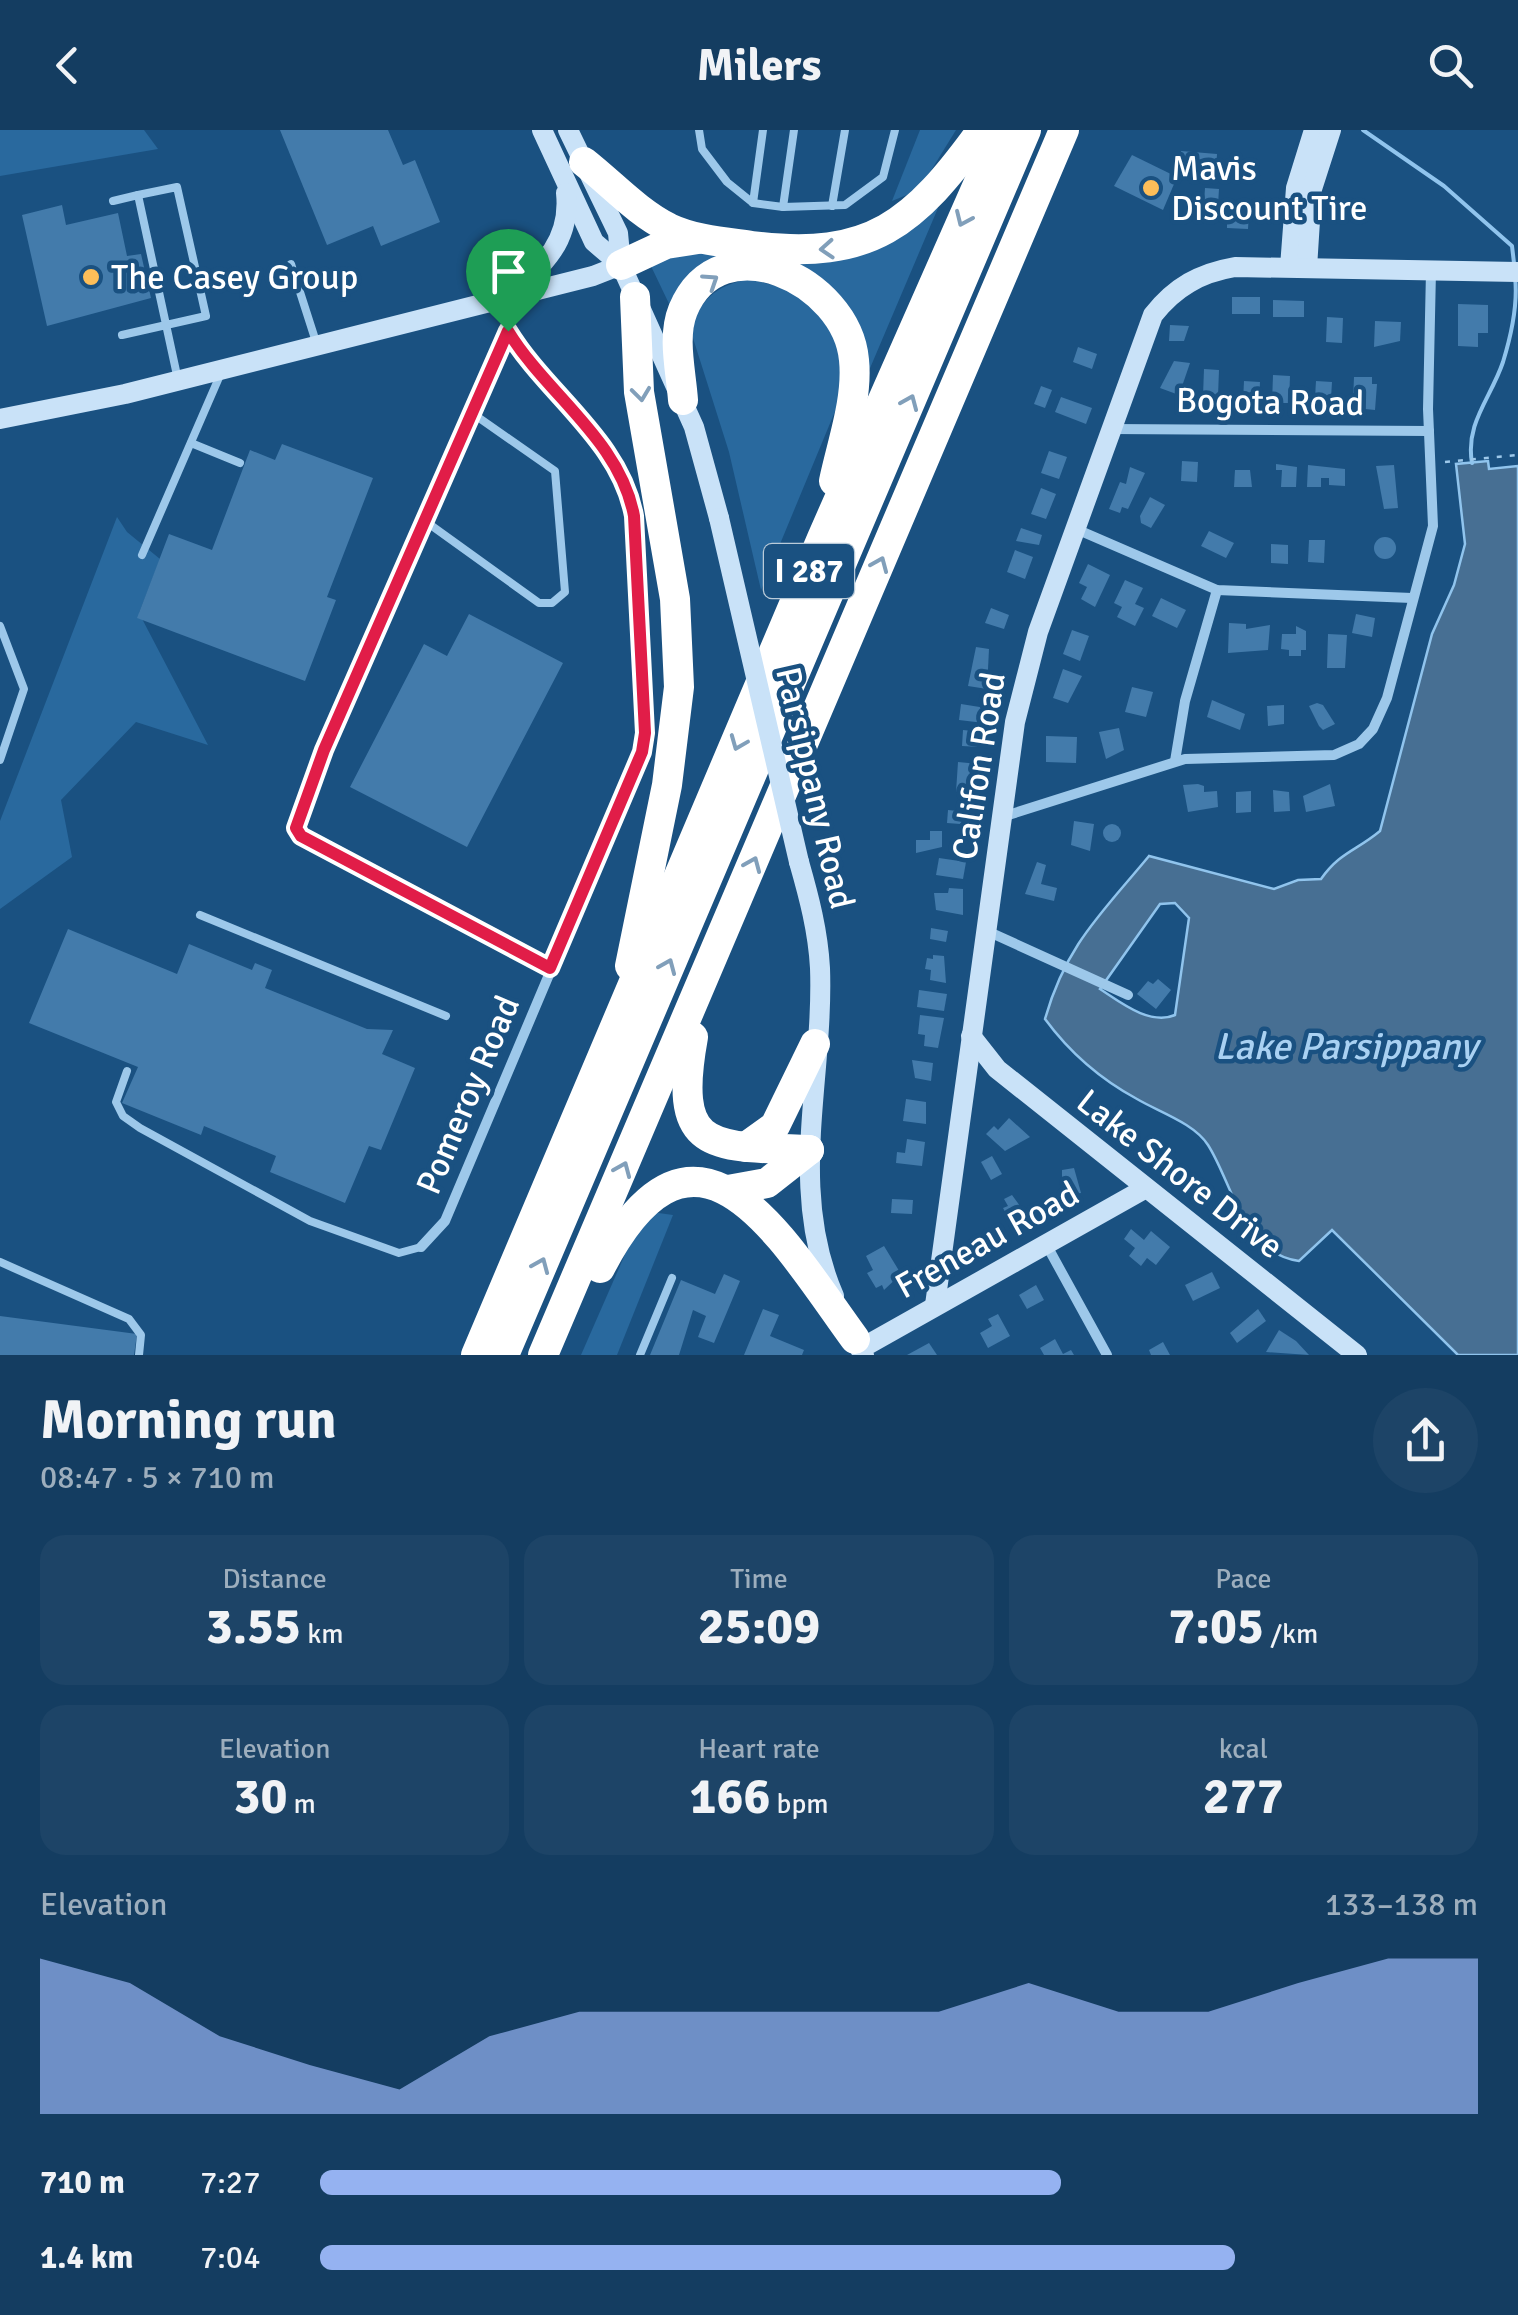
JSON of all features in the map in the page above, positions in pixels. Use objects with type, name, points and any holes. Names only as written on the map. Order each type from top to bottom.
[{"type":"highway","points":[[622,265],[666,244],[698,239],[812,251],[848,248],[895,224],[916,206],[982,130]]},
{"type":"highway","name":"I 287","points":[[476,1355],[822,538],[1002,130]]},
{"type":"highway","points":[[504,1355],[1026,130]]},
{"type":"highway","name":"I 287","points":[[543,1355],[1064,130]]},
{"type":"highway","points":[[1020,231],[1078,130]]},
{"type":"highway","points":[[574,169],[651,218],[698,239]]},
{"type":"highway","points":[[683,400],[678,327],[688,300],[706,282],[736,268],[766,267],[787,272],[819,293],[843,322],[854,360],[822,538]]},
{"type":"highway","points":[[622,1015],[667,785],[679,687],[675,599],[639,392],[636,297]]},
{"type":"highway","points":[[702,986],[684,1083],[685,1103],[692,1121],[706,1136],[723,1145],[809,1150]]},
{"type":"highway","points":[[746,1147],[775,1126],[815,1044]]},
{"type":"highway","points":[[728,1190],[767,1183],[809,1150]]},
{"type":"highway","points":[[556,1355],[620,1229],[645,1201],[680,1183],[711,1184],[728,1190],[756,1212],[788,1248],[860,1347]]},
{"type":"street","name":"Parsippany Road","points":[[542,130],[618,234],[622,265],[683,400],[719,518],[818,950],[809,1150],[809,1197],[816,1241],[830,1286],[860,1347]]},
{"type":"street","name":"Parsippany Road","points":[[568,130],[574,169]]},
{"type":"street","points":[[1298,268],[1296,188],[1314,130]]},
{"type":"street","points":[[1298,268],[1312,188],[1331,130]]},
{"type":"street","points":[[501,299],[538,270],[562,238],[574,169]]},
{"type":"street","points":[[0,420],[223,369],[622,265]]},
{"type":"street","name":"Califon Road","points":[[935,1305],[1002,817],[1027,669],[1074,529],[1153,315],[1166,299],[1197,276],[1235,267],[1298,268]]},
{"type":"street","points":[[1298,268],[1516,272]]},
{"type":"street","points":[[1002,817],[1175,761],[1308,759],[1334,755],[1359,744],[1374,729],[1388,698],[1433,526],[1429,431],[1431,270]]},
{"type":"street","name":"Pomeroy Road","points":[[420,1247],[445,1221],[642,752],[645,733],[634,516],[628,487],[615,461],[523,355],[508,331],[501,299]]},
{"type":"street","name":"Bogota Road","points":[[1110,429],[1429,431]]},
{"type":"street","points":[[1074,529],[1217,590],[1412,598]]},
{"type":"street","points":[[1175,761],[1185,701],[1217,590]]},
{"type":"street","points":[[986,930],[1128,995]]},
{"type":"street","name":"Lake Shore Drive","points":[[971,1036],[997,1070],[1357,1355]]},
{"type":"street","name":"Freneau Road","points":[[860,1347],[1146,1188]]},
{"type":"street","points":[[1046,1244],[1107,1355]]},
{"type":"lane","points":[[699,130],[702,149],[727,182],[753,203],[784,208],[845,205],[884,177],[895,130]]},
{"type":"lane","points":[[753,203],[763,130]]},
{"type":"lane","points":[[784,208],[794,130]]},
{"type":"lane","points":[[832,206],[845,130]]},
{"type":"lane","points":[[112,201],[176,186],[206,316],[122,335]]},
{"type":"lane","points":[[138,195],[178,380]]},
{"type":"lane","points":[[291,264],[317,345]]},
{"type":"lane","points":[[508,331],[324,750],[296,828],[301,836],[550,968]]},
{"type":"lane","points":[[142,554],[223,369]]},
{"type":"lane","points":[[425,521],[539,603],[552,604],[565,592],[555,471],[472,413]]},
{"type":"lane","points":[[191,443],[240,464]]},
{"type":"lane","points":[[0,626],[24,689],[0,760]]},
{"type":"lane","points":[[0,658],[15,660]]},
{"type":"lane","points":[[200,916],[446,1016]]},
{"type":"lane","points":[[127,1071],[116,1102],[123,1116],[140,1128],[310,1220],[399,1253],[420,1247]]},
{"type":"lane","points":[[0,1262],[128,1318],[141,1335],[139,1355]]},
{"type":"lane","points":[[640,1355],[672,1278]]},
{"type":"path","points":[[1456,461],[1518,455]]},
{"type":"shaded area","points":[[0,130],[144,130],[158,149],[0,176]]},
{"type":"shaded area","points":[[920,130],[956,130],[919,190],[892,201]]},
{"type":"shaded area","points":[[934,205],[938,208],[865,380],[859,343],[756,261],[673,312],[650,264],[686,250],[812,260]]},
{"type":"shaded area","points":[[750,279],[799,292],[840,341],[843,392],[761,590],[729,452],[693,338],[697,315],[709,297],[727,285]]},
{"type":"shaded area","points":[[117,517],[127,532],[160,559],[139,613],[208,745],[136,722],[61,800],[72,857],[0,909],[0,821]]},
{"type":"shaded area","points":[[644,1211],[673,1215],[617,1355],[581,1355]]},
{"type":"water","name":"Lake Parsippany","points":[[1488,461],[1489,469],[1518,466],[1518,1355],[1458,1355],[1332,1230],[1299,1261],[1264,1245],[1242,1215],[1202,1137],[1098,1074],[1045,1019],[1074,950],[1149,856],[1274,889],[1298,880],[1321,879],[1342,857],[1380,831],[1432,634],[1454,585],[1465,544],[1456,464]],"holes":[[[1175,903],[1189,918],[1175,1015],[1146,1015],[1100,989],[1160,904]]]},
{"type":"building","points":[[280,130],[388,130],[403,165],[415,160],[440,222],[381,246],[373,226],[327,245]]},
{"type":"building","points":[[1181,151],[1217,154],[1216,169],[1182,167]]},
{"type":"building","points":[[1132,155],[1177,177],[1163,210],[1114,186]]},
{"type":"building","points":[[1205,188],[1219,189],[1217,221],[1203,220]]},
{"type":"building","name":"The Casey Group","points":[[62,205],[66,225],[118,213],[127,256],[141,254],[151,298],[47,326],[22,215]]},
{"type":"building","points":[[1221,205],[1249,211],[1248,229],[1227,228],[1227,221],[1220,221]]},
{"type":"building","points":[[1232,297],[1260,297],[1260,314],[1232,314]]},
{"type":"building","points":[[1273,300],[1304,301],[1304,317],[1273,317]]},
{"type":"building","points":[[1458,304],[1488,305],[1488,333],[1478,333],[1478,347],[1458,346]]},
{"type":"building","points":[[1327,317],[1343,318],[1342,343],[1326,342]]},
{"type":"building","points":[[1375,321],[1401,322],[1400,341],[1374,347]]},
{"type":"building","points":[[1170,325],[1189,326],[1184,341],[1169,341]]},
{"type":"building","points":[[1078,347],[1097,354],[1092,369],[1073,362]]},
{"type":"building","points":[[1174,361],[1190,363],[1179,395],[1160,388]]},
{"type":"building","points":[[1204,369],[1219,370],[1218,396],[1203,396]]},
{"type":"building","points":[[1273,375],[1290,376],[1289,403],[1272,403]]},
{"type":"building","points":[[1354,377],[1372,377],[1372,384],[1377,384],[1375,410],[1353,401]]},
{"type":"building","points":[[1244,381],[1260,382],[1259,403],[1243,402]]},
{"type":"building","points":[[1316,381],[1332,382],[1331,398],[1315,398]]},
{"type":"building","points":[[1041,386],[1052,390],[1045,408],[1034,404]]},
{"type":"building","points":[[1061,397],[1092,408],[1086,424],[1055,412]]},
{"type":"building","points":[[282,444],[373,478],[327,597],[336,600],[305,681],[137,618],[169,534],[212,550],[250,450],[275,460]]},
{"type":"building","points":[[1049,451],[1067,457],[1059,479],[1041,473]]},
{"type":"building","points":[[1182,461],[1198,462],[1197,482],[1181,481]]},
{"type":"building","points":[[1276,464],[1297,467],[1296,487],[1281,487],[1282,470],[1276,470]]},
{"type":"building","points":[[1308,465],[1345,469],[1345,486],[1329,485],[1329,478],[1321,478],[1321,487],[1307,487]]},
{"type":"building","points":[[1394,465],[1398,508],[1384,509],[1376,466]]},
{"type":"building","points":[[1130,467],[1145,473],[1128,509],[1122,507],[1120,513],[1109,509],[1120,482],[1126,484]]},
{"type":"building","points":[[1235,470],[1250,470],[1252,487],[1234,487]]},
{"type":"building","points":[[1041,488],[1056,494],[1046,519],[1031,514]]},
{"type":"building","points":[[1150,497],[1165,505],[1151,528],[1141,523],[1140,516]]},
{"type":"building","points":[[1021,528],[1042,535],[1039,545],[1016,541]]},
{"type":"building","points":[[1209,531],[1234,543],[1226,558],[1201,546]]},
{"type":"building","points":[[1385,537],[1393,540],[1393,556],[1385,559],[1377,556],[1374,548],[1377,540]]},
{"type":"building","points":[[1309,540],[1325,540],[1324,563],[1308,562]]},
{"type":"building","points":[[1271,544],[1288,545],[1288,564],[1271,563]]},
{"type":"building","points":[[1015,550],[1033,557],[1025,579],[1007,572]]},
{"type":"building","points":[[1088,564],[1110,575],[1095,607],[1081,599],[1087,587],[1079,583]]},
{"type":"building","points":[[1125,580],[1143,588],[1135,604],[1144,608],[1135,626],[1117,617],[1122,607],[1114,603]]},
{"type":"building","points":[[1161,598],[1186,610],[1177,628],[1152,616]]},
{"type":"building","points":[[991,608],[1009,615],[1004,629],[985,623]]},
{"type":"building","points":[[469,614],[563,663],[467,847],[350,787],[424,644],[447,656]]},
{"type":"building","points":[[1356,614],[1375,618],[1372,637],[1352,633]]},
{"type":"building","points":[[1229,623],[1246,624],[1246,629],[1270,625],[1268,650],[1228,653]]},
{"type":"building","points":[[1296,626],[1306,631],[1306,650],[1301,650],[1301,656],[1289,656],[1289,650],[1281,649],[1282,634],[1296,634]]},
{"type":"building","points":[[1072,630],[1089,636],[1080,661],[1063,654]]},
{"type":"building","points":[[1328,634],[1347,635],[1345,668],[1327,668]]},
{"type":"building","points":[[976,647],[989,649],[987,689],[968,686]]},
{"type":"building","points":[[1063,669],[1082,676],[1068,703],[1053,698]]},
{"type":"building","points":[[1132,687],[1153,692],[1146,717],[1125,712]]},
{"type":"building","points":[[1212,700],[1245,714],[1240,730],[1207,717]]},
{"type":"building","points":[[961,704],[986,708],[984,723],[959,720]]},
{"type":"building","points":[[1284,705],[1284,724],[1268,726],[1267,706]]},
{"type":"building","points":[[1323,705],[1335,724],[1323,730],[1309,706]]},
{"type":"building","points":[[1119,728],[1124,750],[1106,759],[1099,732]]},
{"type":"building","points":[[963,730],[983,732],[981,747],[962,746]]},
{"type":"building","points":[[1046,736],[1077,737],[1076,763],[1046,762]]},
{"type":"building","points":[[958,762],[979,764],[980,801],[962,800],[962,792],[956,792]]},
{"type":"building","points":[[1330,784],[1335,806],[1306,812],[1303,796]]},
{"type":"building","points":[[1183,785],[1204,786],[1204,792],[1217,791],[1218,807],[1188,812]]},
{"type":"building","points":[[1273,790],[1289,792],[1290,811],[1274,812]]},
{"type":"building","points":[[1251,791],[1251,812],[1236,813],[1236,792]]},
{"type":"building","points":[[948,810],[976,813],[974,825],[947,823]]},
{"type":"building","points":[[1074,821],[1094,824],[1090,851],[1071,845]]},
{"type":"building","points":[[1112,824],[1121,833],[1112,842],[1103,833]]},
{"type":"building","points":[[930,831],[942,831],[942,847],[916,853],[916,840],[930,840]]},
{"type":"building","points":[[939,858],[966,862],[963,879],[936,875]]},
{"type":"building","points":[[1037,862],[1046,865],[1041,884],[1057,888],[1054,901],[1025,894]]},
{"type":"building","points":[[949,888],[963,889],[963,915],[936,910],[934,893],[948,893]]},
{"type":"building","points":[[931,928],[948,931],[946,942],[930,939]]},
{"type":"building","points":[[68,929],[177,974],[189,944],[252,970],[255,963],[272,970],[265,988],[367,1029],[393,1030],[382,1054],[415,1068],[381,1150],[369,1146],[345,1203],[270,1172],[276,1156],[204,1126],[201,1135],[122,1103],[138,1067],[29,1023]]},
{"type":"building","points":[[933,955],[944,956],[946,983],[930,980],[931,970],[925,969],[927,958],[933,959]]},
{"type":"building","points":[[1158,979],[1171,990],[1156,1009],[1137,994],[1148,981],[1153,984]]},
{"type":"building","points":[[919,990],[947,994],[944,1011],[917,1007]]},
{"type":"building","points":[[920,1015],[944,1018],[938,1048],[924,1046],[925,1035],[918,1034]]},
{"type":"building","points":[[912,1060],[933,1063],[931,1081],[915,1078]]},
{"type":"building","points":[[906,1099],[926,1102],[926,1124],[903,1121]]},
{"type":"building","points":[[1009,1118],[1030,1137],[1005,1151],[986,1134],[994,1126],[998,1130]]},
{"type":"building","points":[[907,1139],[925,1142],[922,1166],[896,1163],[897,1152],[905,1153]]},
{"type":"building","points":[[992,1156],[1002,1174],[991,1180],[981,1162]]},
{"type":"building","points":[[1074,1168],[1081,1193],[1062,1196],[1062,1170]]},
{"type":"building","points":[[1012,1195],[1031,1221],[1013,1226],[1003,1208],[1008,1206],[1004,1199]]},
{"type":"building","points":[[892,1199],[913,1200],[912,1214],[891,1213]]},
{"type":"building","points":[[1131,1229],[1144,1240],[1151,1231],[1170,1247],[1156,1265],[1147,1258],[1141,1266],[1129,1256],[1135,1248],[1124,1239]]},
{"type":"building","points":[[884,1246],[901,1274],[884,1290],[882,1285],[876,1288],[867,1273],[873,1270],[866,1256]]},
{"type":"building","points":[[1212,1272],[1220,1288],[1193,1301],[1185,1285]]},
{"type":"building","points":[[724,1274],[740,1281],[714,1343],[698,1337],[706,1316],[693,1310],[679,1355],[650,1355],[681,1280],[715,1294]]},
{"type":"building","points":[[1036,1285],[1044,1300],[1027,1309],[1019,1295]]},
{"type":"building","points":[[763,1309],[779,1315],[770,1336],[804,1350],[802,1355],[744,1355]]},
{"type":"building","points":[[1258,1309],[1266,1321],[1237,1343],[1230,1333]]},
{"type":"building","points":[[998,1314],[1010,1336],[988,1348],[980,1333],[992,1326],[988,1319]]},
{"type":"building","points":[[0,1316],[137,1334],[134,1355],[0,1355]]},
{"type":"building","points":[[1279,1330],[1296,1341],[1309,1355],[1266,1352]]},
{"type":"building","points":[[1055,1339],[1063,1354],[1071,1350],[1074,1355],[1044,1355],[1040,1348]]},
{"type":"building","points":[[1163,1342],[1170,1355],[1151,1355],[1149,1350]]},
{"type":"building","points":[[929,1343],[937,1355],[907,1355]]},
{"type":"waterway","points":[[1363,130],[1444,186],[1512,246],[1514,263]]},
{"type":"waterway","points":[[1472,463],[1472,435],[1509,341],[1515,277]]},
{"type":"place","name":"Mavis Discount Tire","points":[[1151,188]]},
{"type":"place","name":"The Casey Group","points":[[91,277]]},
{"type":"route","points":[[508,331],[523,355],[615,461],[628,487],[634,516],[645,733],[642,752],[550,968],[301,836],[296,828],[324,750],[508,331]]}]
